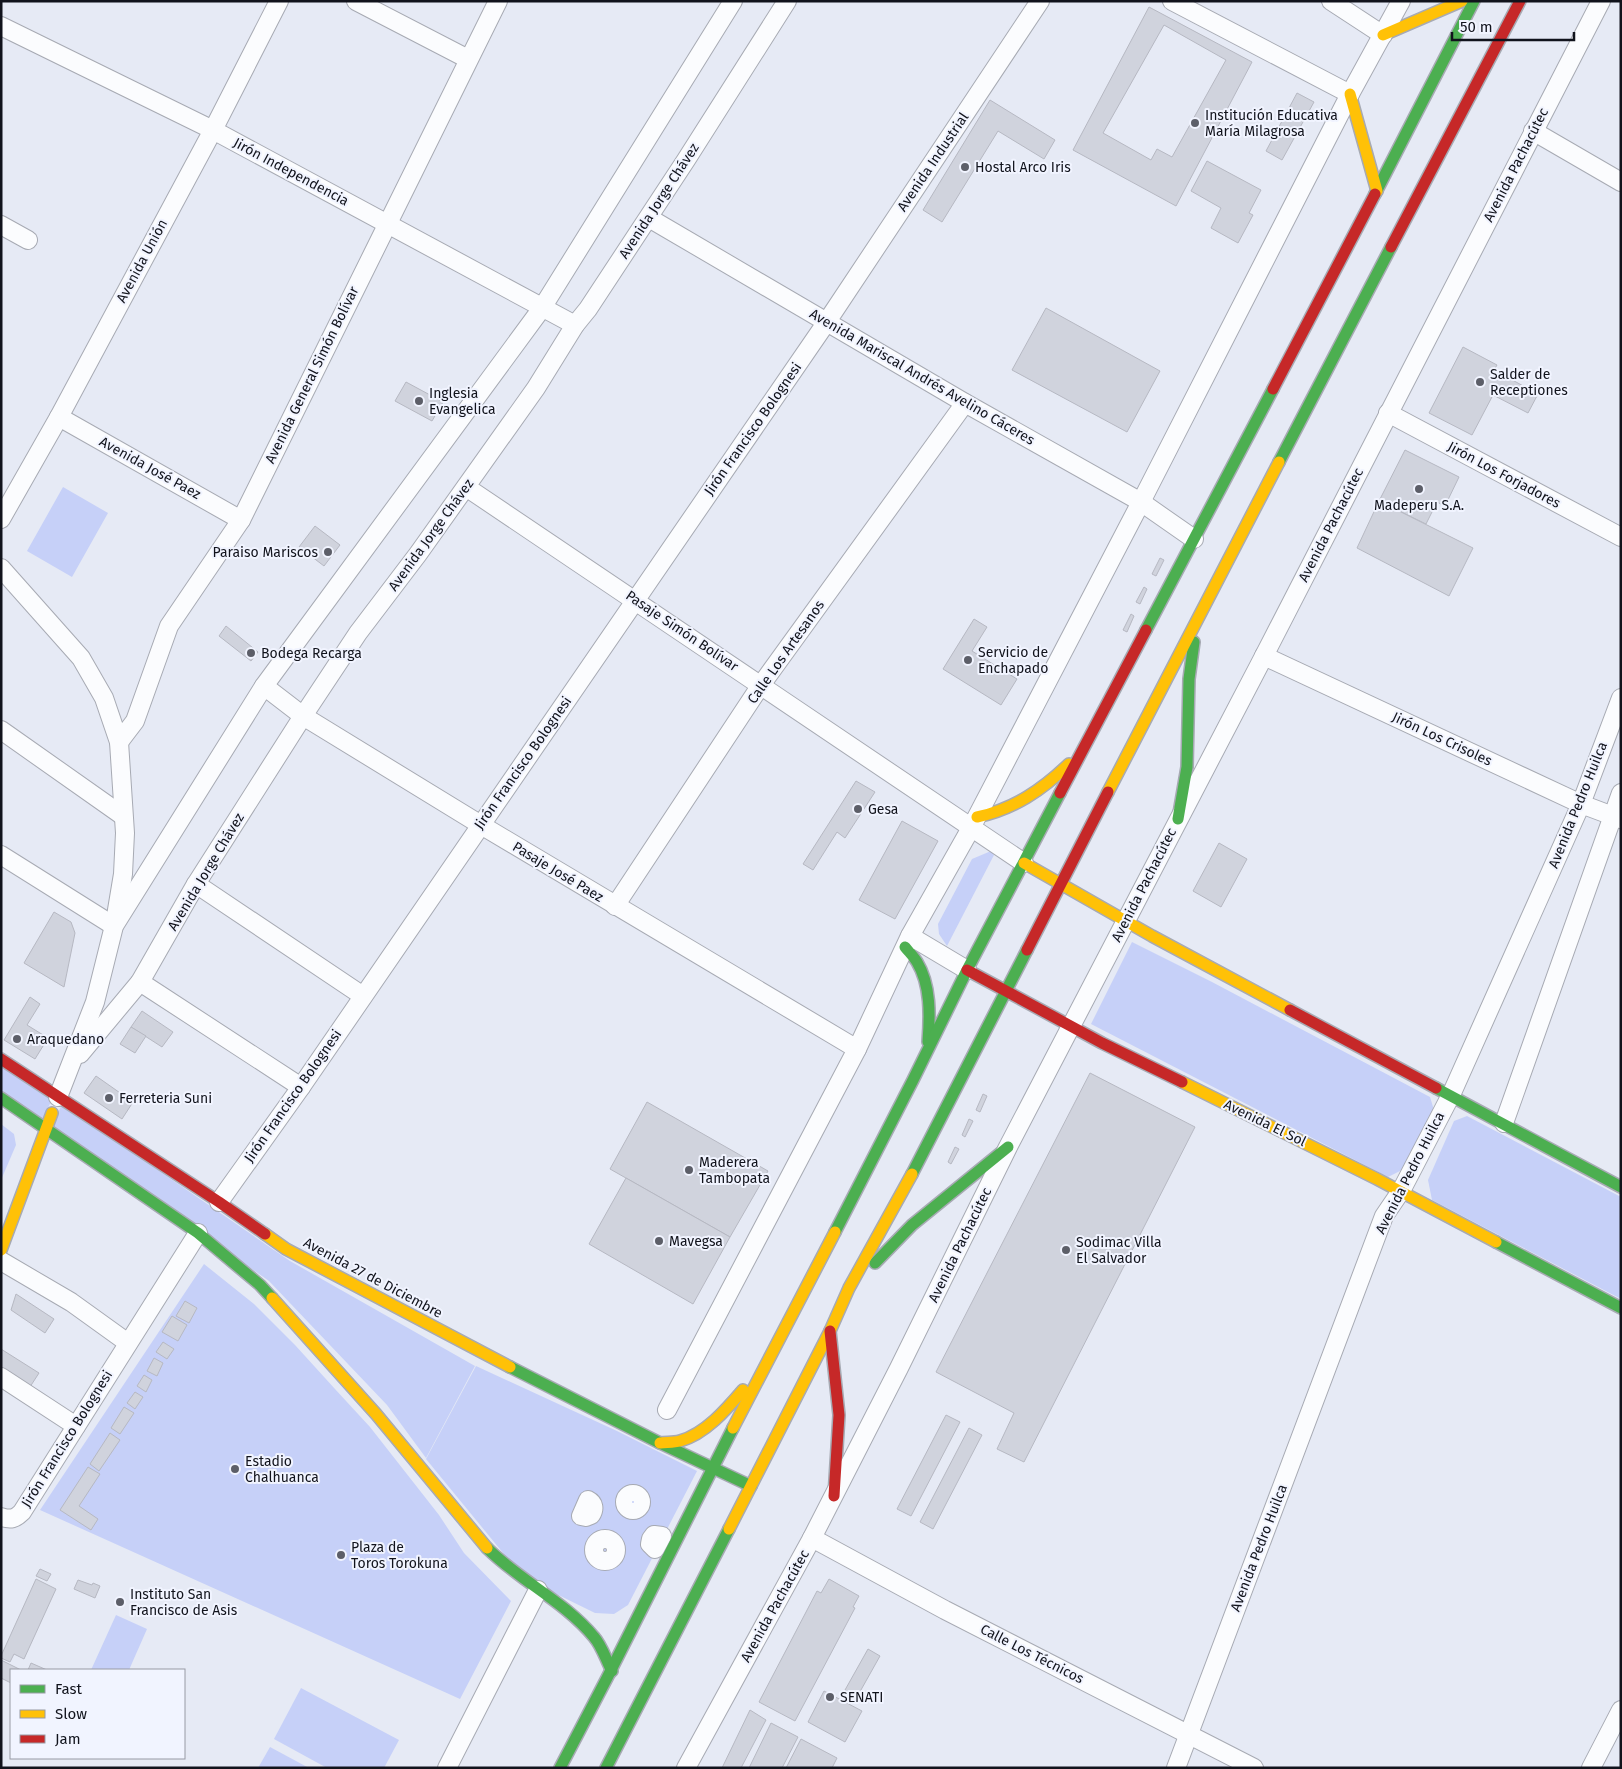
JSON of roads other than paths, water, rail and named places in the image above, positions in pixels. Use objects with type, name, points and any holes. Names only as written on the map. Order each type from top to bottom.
[{"type":"main road","points":[[1383,35],[1462,1]]},
{"type":"main road","points":[[560,1768],[612,1671],[768,1358],[924,1062],[967,970],[1377,192],[1474,1]]},
{"type":"main road","points":[[606,1768],[830,1331],[849,1288],[901,1196],[1198,619],[1520,1]]},
{"type":"main road","points":[[1350,94],[1377,192]]},
{"type":"main road","points":[[1178,819],[1187,767],[1189,679],[1198,619]]},
{"type":"main road","points":[[974,822],[1027,799],[1050,782],[1082,751]]},
{"type":"main road","points":[[1024,863],[1126,921],[1621,1187]]},
{"type":"main road","points":[[908,942],[926,986],[929,1006],[929,1025],[924,1062]]},
{"type":"main road","name":"Avenida El Sol","points":[[967,970],[1071,1027],[1401,1191],[1621,1308]]},
{"type":"main road","name":"Avenida 27 de Diciembre","points":[[1,1059],[219,1202],[286,1249],[660,1443],[751,1486]]},
{"type":"main road","points":[[1,1250],[58,1097]]},
{"type":"main road","points":[[1,1098],[198,1234],[260,1285],[376,1414],[478,1539],[500,1561],[572,1615],[595,1638],[612,1671]]},
{"type":"main road","points":[[849,1288],[912,1225],[1008,1147]]},
{"type":"main road","points":[[830,1331],[839,1415],[834,1496]]},
{"type":"main road","points":[[660,1443],[679,1442],[699,1432],[737,1397],[768,1358]]},
{"type":"street","name":"Avenida Unión","points":[[1,519],[59,417],[213,130],[279,1]]},
{"type":"street","points":[[356,1],[468,59]]},
{"type":"street","name":"Avenida General Simón Bolívar","points":[[119,742],[135,721],[169,626],[241,520],[498,1]]},
{"type":"street","name":"Avenida Jorge Chávez","points":[[58,1097],[95,1002],[114,926],[264,686],[542,308],[733,1]]},
{"type":"street","name":"Avenida Jorge Chávez","points":[[70,1066],[140,982],[196,884],[303,716],[358,633],[466,487],[536,388],[787,1]]},
{"type":"street","name":"Avenida Industrial","points":[[826,323],[1040,1]]},
{"type":"street","points":[[1172,1],[1350,94]]},
{"type":"street","points":[[1331,1],[1383,35]]},
{"type":"street","points":[[667,1410],[857,1049],[908,942],[974,822],[1141,502],[1350,94],[1401,1]]},
{"type":"street","name":"Avenida Pachacútec","points":[[686,1768],[834,1496],[1008,1147],[1602,1]]},
{"type":"street","name":"Jirón Independencia","points":[[1,26],[213,130],[575,326]]},
{"type":"street","points":[[1533,131],[1621,182]]},
{"type":"street","name":"Avenida Mariscal Andrés Avelino Cáceres","points":[[648,218],[826,323],[1141,502],[1194,539]]},
{"type":"street","points":[[1,226],[28,240]]},
{"type":"street","name":"Jirón Francisco Bolognesi","points":[[219,1202],[301,1087],[826,323]]},
{"type":"street","name":"Calle Los Artesanos","points":[[615,906],[761,685],[965,403]]},
{"type":"street","name":"Jirón Los Forjadores","points":[[1388,413],[1621,537]]},
{"type":"street","name":"Avenida José Paez","points":[[59,417],[241,520]]},
{"type":"street","name":"Pasaje Simón Bolívar","points":[[466,487],[761,685],[974,822]]},
{"type":"street","points":[[1,568],[81,658],[104,698],[119,742],[125,833],[123,874],[114,926],[1,855]]},
{"type":"street","name":"Jirón Los Crisoles","points":[[1264,656],[1581,804],[1617,817]]},
{"type":"street","name":"Pasaje José Paez","points":[[264,686],[303,716],[480,825],[857,1049]]},
{"type":"street","name":"Avenida Pedro Huilca","points":[[1176,1768],[1384,1216],[1401,1191],[1451,1095],[1581,804],[1621,698]]},
{"type":"street","points":[[1,730],[124,816]]},
{"type":"street","points":[[1504,1123],[1617,817],[1621,793]]},
{"type":"street","points":[[974,822],[1024,863]]},
{"type":"street","points":[[196,884],[363,996]]},
{"type":"street","name":"Avenida El Sol","points":[[908,942],[967,970]]},
{"type":"street","points":[[140,982],[301,1087]]},
{"type":"street","name":"Jirón Francisco Bolognesi","points":[[9,1517],[22,1512],[198,1234]]},
{"type":"street","points":[[1,1261],[71,1302],[128,1343]]},
{"type":"street","points":[[1,1377],[76,1426]]},
{"type":"street","name":"Calle Los Técnicos","points":[[812,1538],[945,1610],[1254,1768]]},
{"type":"street","points":[[447,1768],[538,1590]]},
{"type":"street","points":[[1591,1768],[1621,1710]]},
{"type":"place","name":"Institución Educativa María Milagrosa","points":[[1195,123]]},
{"type":"place","name":"Hostal Arco Iris","points":[[965,167]]},
{"type":"place","name":"Salder de Receptiones","points":[[1480,382]]},
{"type":"place","name":"Inglesia Evangelica","points":[[419,401]]},
{"type":"place","name":"Madeperu S.A.","points":[[1419,489]]},
{"type":"place","name":"Paraiso Mariscos","points":[[328,552]]},
{"type":"place","name":"Bodega Recarga","points":[[251,653]]},
{"type":"place","name":"Servicio de Enchapado","points":[[968,660]]},
{"type":"place","name":"Gesa","points":[[858,809]]},
{"type":"place","name":"Araquedano","points":[[17,1039]]},
{"type":"place","name":"Ferreteria Suni","points":[[109,1098]]},
{"type":"place","name":"Maderera Tambopata","points":[[689,1170]]},
{"type":"place","name":"Mavegsa","points":[[659,1241]]},
{"type":"place","name":"Sodimac Villa El Salvador","points":[[1066,1250]]},
{"type":"place","name":"Estadio Chalhuanca","points":[[235,1469]]},
{"type":"place","name":"Plaza de Toros Torokuna","points":[[341,1555]]},
{"type":"place","name":"Instituto San Francisco de Asis","points":[[120,1602]]},
{"type":"place","name":"SENATI","points":[[830,1697]]}]
